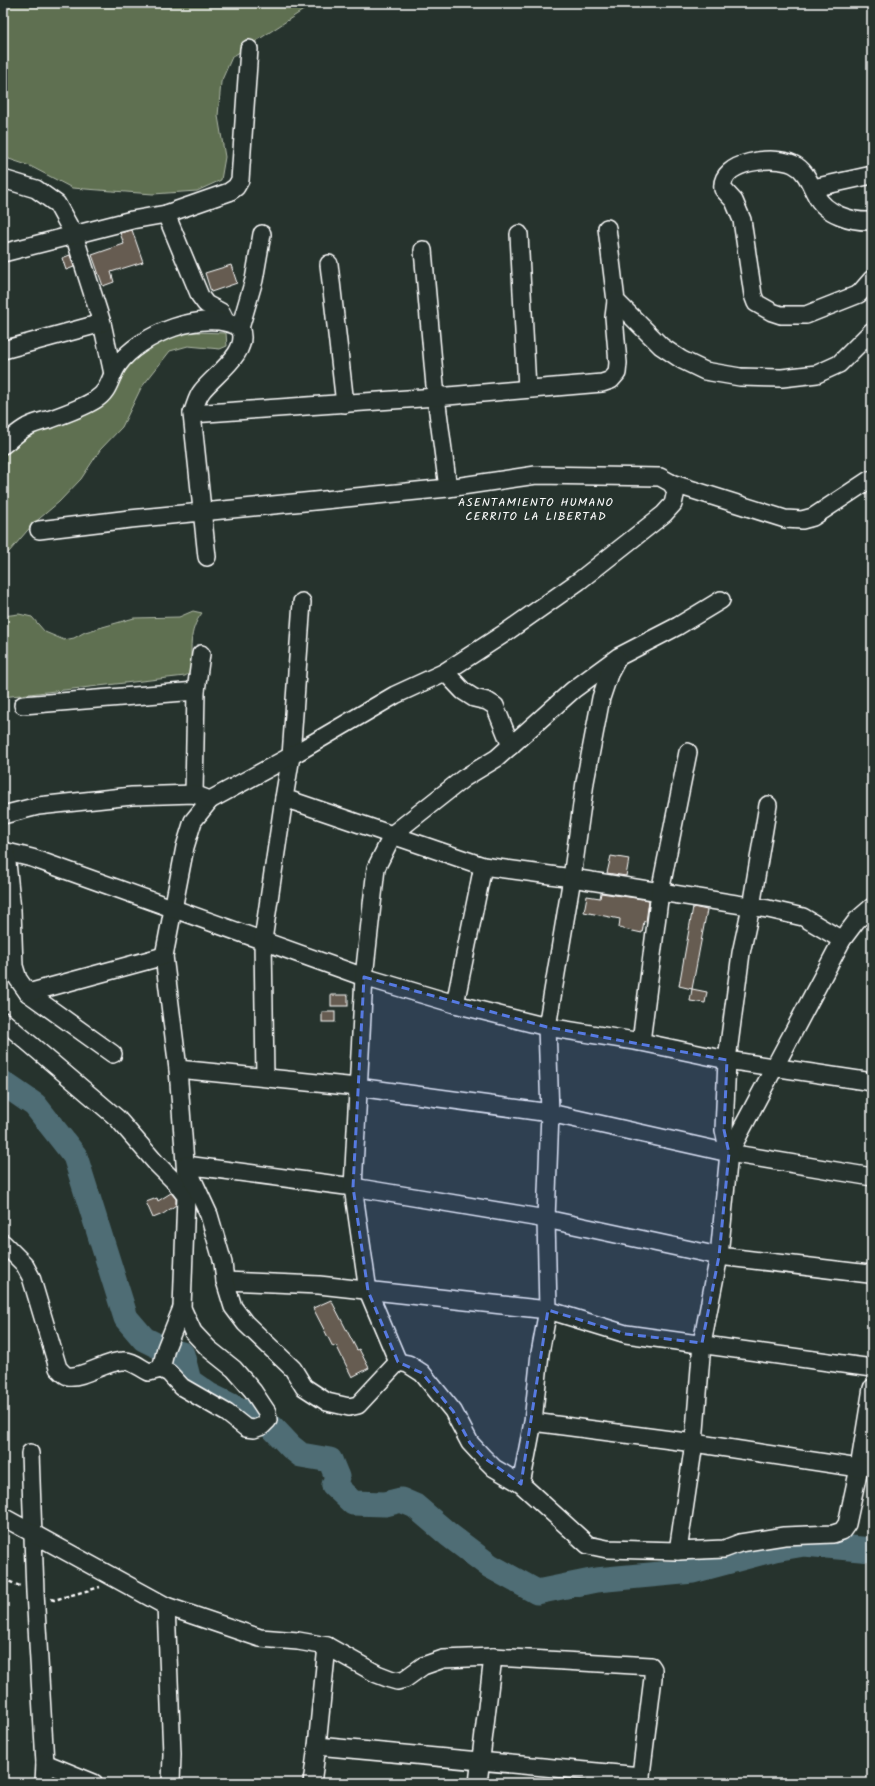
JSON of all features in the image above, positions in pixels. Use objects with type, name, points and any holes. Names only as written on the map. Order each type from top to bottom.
[{"type":"street","points":[[3,253],[132,220],[166,214],[229,192],[236,187],[240,180],[249,49]]},
{"type":"street","points":[[872,222],[848,218],[831,210],[818,200],[806,176],[794,164],[776,159],[759,160],[731,170],[724,178],[723,189],[734,201],[742,220],[750,287],[756,303],[764,309],[781,315],[806,315],[859,294],[872,279]]},
{"type":"street","points":[[813,188],[872,175]]},
{"type":"street","points":[[3,179],[36,189],[57,204],[74,235],[102,323],[113,374]]},
{"type":"street","points":[[166,214],[200,296],[206,304],[221,312],[243,335],[240,351],[201,392],[192,414],[207,557]]},
{"type":"street","points":[[192,414],[436,397],[602,383],[611,380],[617,373],[618,363],[614,317],[616,301],[607,228]]},
{"type":"street","points":[[233,325],[254,280],[262,234]]},
{"type":"street","points":[[519,234],[527,389]]},
{"type":"street","points":[[423,250],[436,397],[448,488]]},
{"type":"street","points":[[330,264],[345,404]]},
{"type":"street","points":[[616,301],[661,346],[682,360],[705,371],[740,377],[782,378],[817,374],[839,364],[872,331]]},
{"type":"street","points":[[3,445],[28,426],[94,400],[105,393],[113,374],[130,351],[154,336],[171,328],[206,321],[233,325]]},
{"type":"street","points":[[3,350],[102,323]]},
{"type":"street","points":[[39,530],[448,488],[536,475],[660,477],[671,483],[785,519],[802,520],[812,517],[869,480]]},
{"type":"street","points":[[160,1369],[166,1348],[182,1308],[186,1196],[186,1165],[178,1069],[164,956],[172,908],[185,847],[193,821],[210,800],[291,756],[395,695],[445,672],[505,633],[579,581],[664,514],[673,504],[676,491],[671,483]]},
{"type":"street","points":[[398,1362],[368,1291],[353,1187],[357,1087],[364,976],[376,868],[393,834],[464,778],[497,758],[573,690],[618,656],[678,626],[721,600]]},
{"type":"street","points":[[265,1077],[263,940],[291,756],[302,602]]},
{"type":"street","points":[[194,794],[196,691],[201,654]]},
{"type":"street","points":[[521,1484],[533,1422],[540,1353],[548,1310],[546,1219],[550,1113],[547,1027],[572,878],[585,782],[601,698],[609,674],[618,656]]},
{"type":"street","points":[[445,672],[463,690],[474,698],[487,701],[495,706],[510,746]]},
{"type":"street","points":[[23,705],[196,691]]},
{"type":"street","points":[[641,1042],[660,892],[688,752]]},
{"type":"street","points":[[3,815],[38,806],[124,797],[194,794],[210,800]]},
{"type":"street","points":[[284,798],[483,866],[660,892],[803,917],[842,940]]},
{"type":"street","points":[[678,1551],[694,1443],[702,1343],[719,1256],[729,1153],[724,1130],[727,1060],[742,953],[768,805]]},
{"type":"street","points":[[113,1054],[28,993],[18,979],[14,966],[12,910],[5,852],[32,858],[364,976],[455,1004],[547,1027],[641,1042],[727,1060],[872,1082]]},
{"type":"street","points":[[455,1004],[483,866]]},
{"type":"street","points":[[729,1153],[842,940],[857,920],[872,907]]},
{"type":"street","points":[[28,993],[164,956]]},
{"type":"street","points":[[3,1021],[117,1118],[156,1163],[176,1182],[186,1196]]},
{"type":"street","points":[[178,1069],[357,1087],[550,1113],[729,1153],[872,1177]]},
{"type":"street","points":[[186,1165],[353,1187],[546,1219],[719,1256],[871,1271]]},
{"type":"street","points":[[186,1165],[209,1215],[223,1263],[225,1282],[233,1307],[245,1323],[293,1369],[304,1387],[327,1402],[349,1407],[358,1405],[398,1362]]},
{"type":"street","points":[[3,1243],[24,1264],[31,1277],[58,1368],[66,1375],[70,1376],[124,1360],[149,1372],[160,1369],[169,1373],[182,1387],[227,1413],[246,1428],[254,1429],[265,1423],[267,1412],[253,1391],[234,1369],[209,1349],[193,1332],[182,1308]]},
{"type":"street","points":[[225,1282],[319,1285],[548,1310],[626,1334],[702,1343],[872,1368]]},
{"type":"street","points":[[398,1362],[408,1364],[422,1372],[453,1411],[470,1443],[494,1468],[521,1484],[588,1545],[607,1549],[678,1551],[724,1548],[740,1543],[784,1536],[833,1534],[842,1531],[847,1524],[859,1468],[872,1388]]},
{"type":"street","points":[[533,1422],[694,1443],[859,1468]]},
{"type":"street","points":[[30,1453],[35,1592],[45,1763],[44,1783]]},
{"type":"street","points":[[3,1517],[166,1606],[260,1638],[298,1641],[327,1646],[377,1674],[398,1681],[405,1679],[423,1666],[442,1659],[494,1657],[650,1666],[653,1669],[641,1779],[317,1746]]},
{"type":"street","points":[[166,1606],[172,1754],[171,1783]]},
{"type":"street","points":[[312,1783],[327,1646]]},
{"type":"street","points":[[478,1783],[482,1762],[494,1657]]},
{"type":"street","points":[[45,1763],[94,1783]]},
{"type":"path","points":[[3,1579],[54,1600],[119,1581]]},
{"type":"highlighted area","points":[[364,977],[547,1027],[727,1060],[724,1130],[729,1153],[719,1256],[702,1343],[626,1334],[548,1310],[521,1484],[483,1457],[470,1443],[453,1411],[422,1373],[398,1362],[368,1291],[353,1187]]},
{"type":"green space","points":[[3,3],[311,3],[308,7],[232,57],[221,82],[218,116],[225,157],[221,180],[197,191],[153,194],[72,188],[30,166],[3,157]]},
{"type":"green space","points":[[160,331],[226,333],[227,346],[220,349],[188,346],[170,351],[141,388],[122,427],[100,450],[81,479],[59,502],[33,524],[3,559],[3,445],[68,414]]},
{"type":"green space","points":[[193,611],[202,613],[194,627],[192,634],[192,672],[185,676],[3,697],[3,616],[19,614],[32,617],[45,632],[64,640],[74,638],[85,632],[134,618],[179,617]]},
{"type":"building","points":[[132,230],[143,262],[111,272],[114,282],[103,286],[92,255],[124,244],[120,233]]},
{"type":"building","points":[[70,255],[74,267],[66,270],[62,258]]},
{"type":"building","points":[[231,265],[237,283],[211,292],[205,273]]},
{"type":"building","points":[[611,856],[629,859],[626,876],[607,873]]},
{"type":"building","points":[[601,893],[649,900],[646,922],[644,921],[642,933],[619,928],[620,919],[584,912],[587,896],[600,898]]},
{"type":"building","points":[[693,907],[707,910],[692,989],[679,986]]},
{"type":"building","points":[[692,989],[707,992],[705,1003],[690,1001]]},
{"type":"building","points":[[331,995],[348,995],[348,1006],[331,1006]]},
{"type":"building","points":[[322,1012],[335,1012],[335,1022],[322,1022]]},
{"type":"building","points":[[171,1193],[176,1199],[176,1205],[163,1214],[153,1218],[146,1202],[157,1198],[158,1201]]},
{"type":"building","points":[[331,1300],[357,1350],[359,1349],[369,1368],[352,1377],[336,1345],[333,1347],[313,1308]]},
{"type":"waterway","points":[[3,1083],[35,1105],[75,1156],[126,1318],[144,1339],[164,1349],[182,1354],[189,1381],[209,1395],[273,1428],[301,1455],[330,1460],[337,1477],[334,1485],[353,1503],[385,1504],[401,1500],[415,1506],[449,1535],[490,1566],[537,1592],[596,1580],[693,1571],[775,1549],[804,1544],[872,1550]]},
{"type":"district","name":"ASENTAMIENTO HUMANO CERRITO LA LIBERTAD","points":[[536,509]]}]
